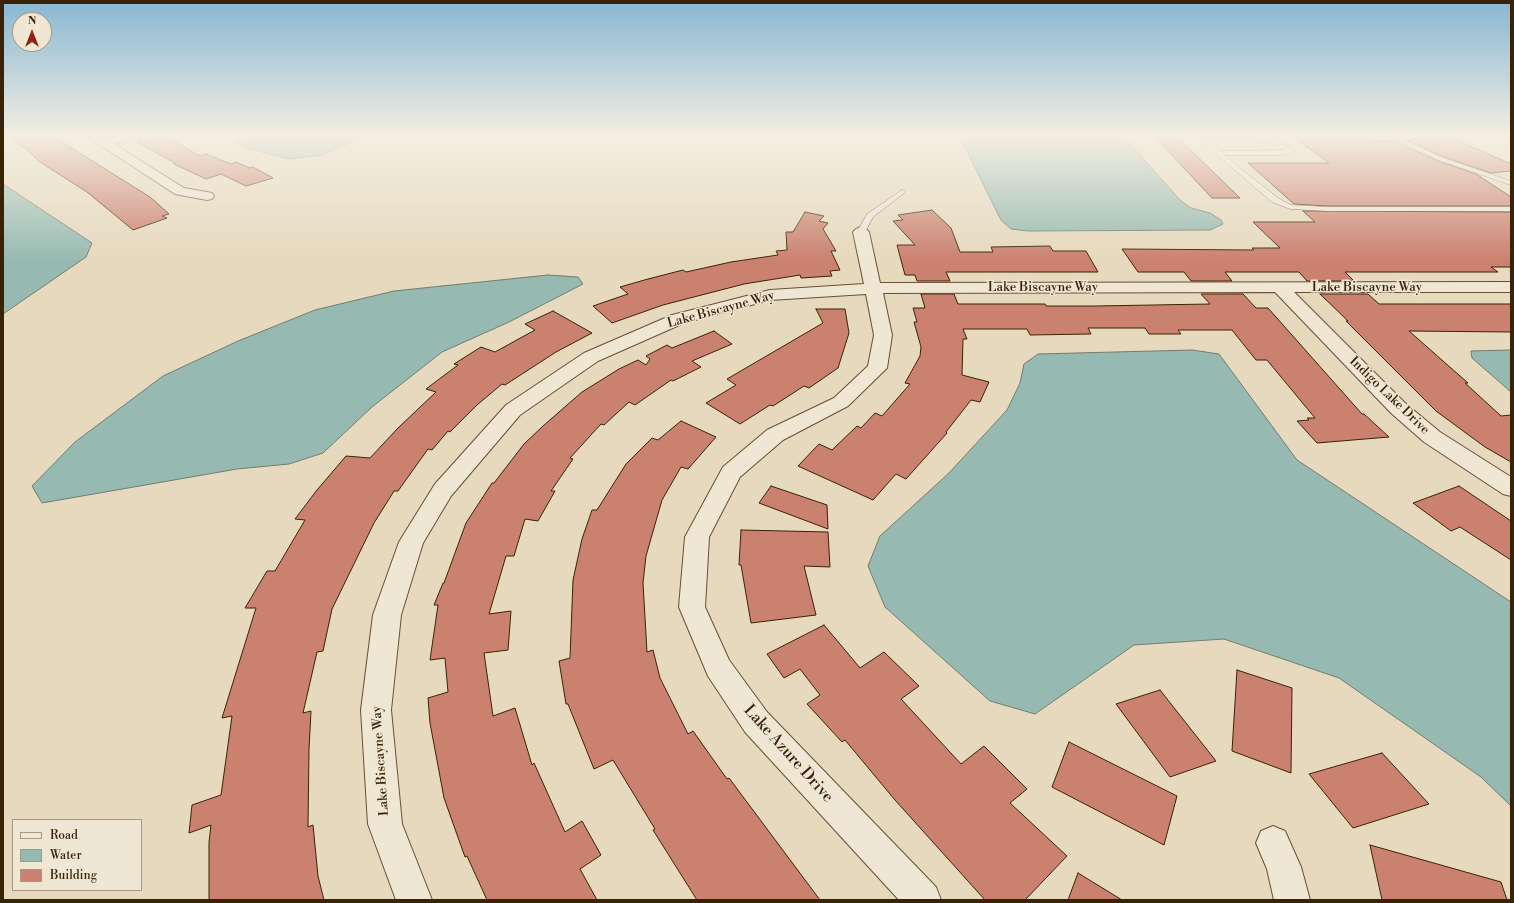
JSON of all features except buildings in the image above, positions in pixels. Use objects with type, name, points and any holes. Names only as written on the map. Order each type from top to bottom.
[{"type":"street","points":[[158,177],[180,191],[207,196]]},
{"type":"street","name":"Lake Azure Drive","points":[[861,232],[883,335],[877,368],[840,402],[775,435],[731,472],[696,537],[692,607],[718,667],[756,722],[923,900]]},
{"type":"street","name":"Lake Biscayne Way","points":[[414,900],[385,824],[376,710],[387,615],[411,542],[443,490],[513,410],[591,357],[678,319],[770,295],[873,288],[1511,287]]},
{"type":"street","name":"Indigo Lake Drive","points":[[1280,288],[1398,408],[1432,437],[1511,488]]},
{"type":"street","points":[[1273,843],[1284,867],[1292,900]]},
{"type":"lane","points":[[1247,177],[1275,200],[1290,207],[1328,209],[1511,209]]},
{"type":"lane","points":[[1494,177],[1511,183]]},
{"type":"lane","points":[[861,232],[870,216],[902,192]]},
{"type":"water","points":[[980,177],[1160,177],[1181,201],[1191,208],[1210,213],[1221,220],[1223,224],[1210,230],[1028,231],[1011,229],[1001,220]]},
{"type":"water","points":[[3,184],[92,243],[86,257],[3,314]]},
{"type":"water","points":[[548,275],[578,277],[583,284],[509,322],[442,352],[372,407],[323,453],[289,464],[237,469],[42,503],[32,486],[75,442],[163,376],[238,341],[315,310],[394,291]]},
{"type":"water","points":[[1192,350],[1219,354],[1297,460],[1511,602],[1511,806],[1481,777],[1339,678],[1224,639],[1134,645],[1035,714],[990,701],[885,607],[868,566],[880,536],[949,473],[1007,410],[1020,383],[1024,364],[1038,354]]},
{"type":"water","points":[[1511,350],[1511,392],[1472,358],[1471,351]]}]
